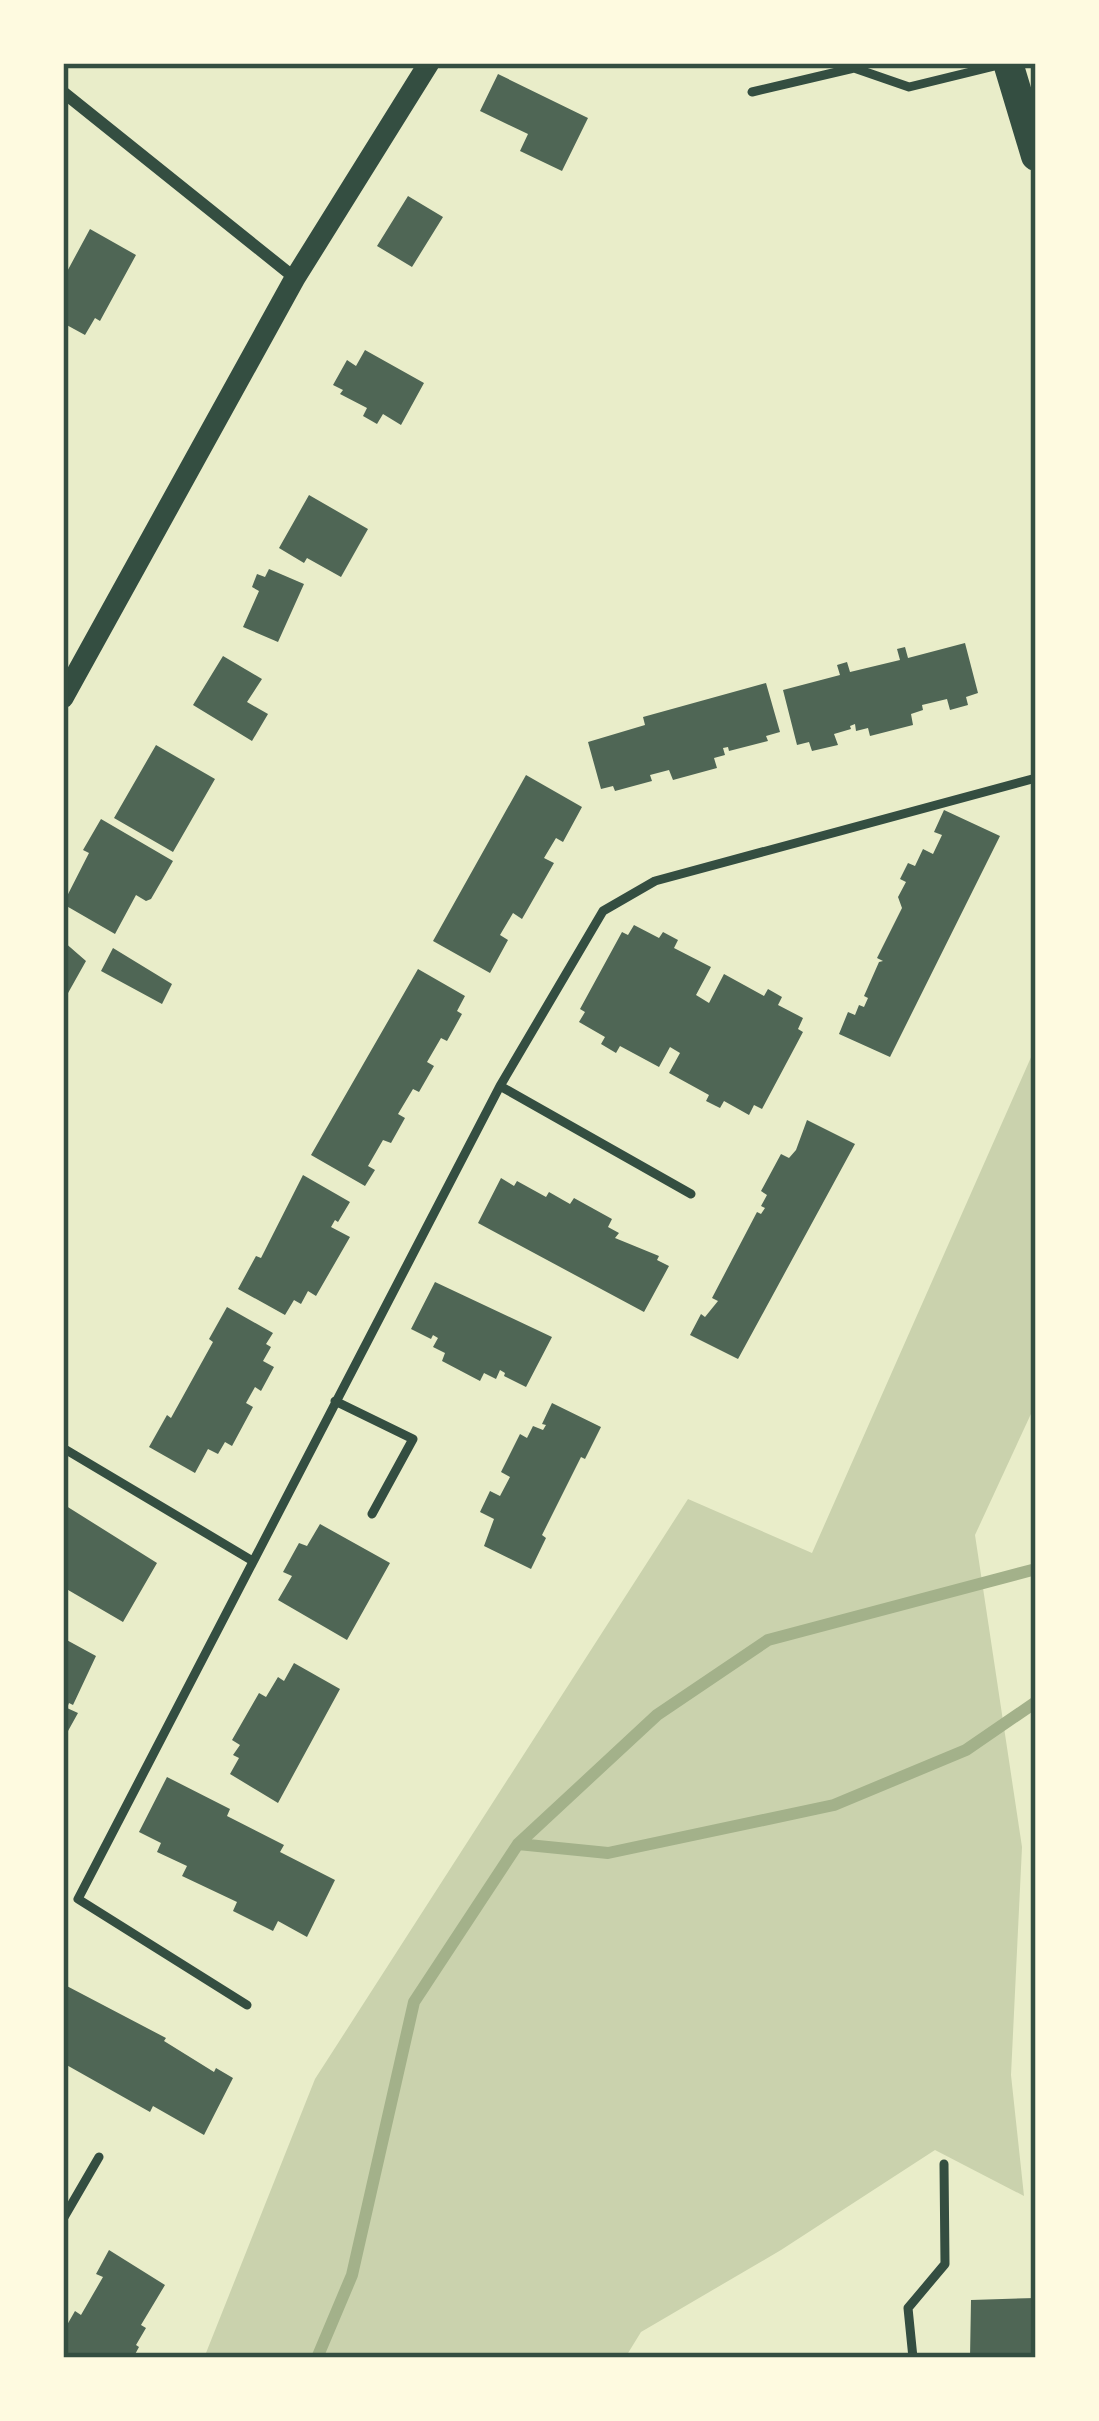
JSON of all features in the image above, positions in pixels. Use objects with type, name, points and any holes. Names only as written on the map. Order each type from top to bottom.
[{"type":"main road","points":[[1008,63],[1033,136]]},
{"type":"street","points":[[63,698],[296,278],[429,63]]},
{"type":"street","points":[[63,92],[296,278]]},
{"type":"lane","points":[[752,92],[854,66],[909,87],[1008,63]]},
{"type":"lane","points":[[247,2005],[78,1899],[500,1086],[603,910],[655,881],[1036,778]]},
{"type":"lane","points":[[500,1086],[691,1194]]},
{"type":"lane","points":[[335,1401],[412,1439],[372,1514]]},
{"type":"lane","points":[[63,1448],[251,1560]]},
{"type":"lane","points":[[63,2219],[99,2157]]},
{"type":"lane","points":[[913,2358],[908,2308],[945,2264],[944,2164]]},
{"type":"green space","points":[[1036,1046],[1036,1403],[975,1535],[1022,1847],[1011,2075],[1024,2196],[935,2150],[781,2250],[641,2332],[625,2358],[204,2358],[315,2079],[688,1499],[812,1553]]},
{"type":"building","points":[[498,74],[588,118],[562,171],[520,151],[528,134],[480,111]]},
{"type":"building","points":[[408,196],[443,217],[412,267],[377,246]]},
{"type":"building","points":[[90,229],[136,255],[100,321],[95,318],[85,335],[63,323],[63,279]]},
{"type":"building","points":[[365,350],[424,383],[401,425],[383,414],[377,424],[363,416],[367,408],[333,385],[347,360],[356,366]]},
{"type":"building","points":[[309,495],[368,529],[341,577],[279,548]]},
{"type":"building","points":[[269,569],[304,584],[278,642],[243,627],[259,591],[252,587],[257,574],[265,577]]},
{"type":"building","points":[[965,643],[978,693],[966,697],[968,705],[950,710],[947,699],[922,705],[923,710],[911,714],[913,725],[870,736],[868,728],[856,731],[855,724],[834,734],[838,745],[812,751],[809,742],[797,745],[783,690],[840,675],[837,665],[847,662],[850,672],[900,660],[897,649],[905,647],[908,658]]},
{"type":"building","points":[[223,656],[262,679],[247,702],[268,714],[252,741],[193,705]]},
{"type":"building","points":[[766,683],[780,732],[766,736],[768,741],[729,751],[723,748],[725,755],[714,758],[717,768],[673,780],[669,770],[650,775],[652,781],[615,791],[613,786],[601,789],[588,742],[645,725],[643,717]]},
{"type":"building","points":[[156,745],[215,779],[173,852],[114,818]]},
{"type":"building","points":[[526,775],[582,807],[563,842],[556,838],[544,858],[554,863],[522,919],[513,913],[500,935],[508,940],[490,973],[433,941]]},
{"type":"building","points":[[944,810],[1000,836],[890,1057],[839,1034],[848,1012],[855,1015],[859,1005],[864,1007],[868,998],[864,996],[883,961],[877,958],[902,908],[898,897],[906,882],[900,879],[908,863],[915,866],[923,849],[933,854],[942,835],[934,832]]},
{"type":"building","points":[[101,819],[173,861],[151,899],[136,895],[115,934],[63,904],[89,853],[83,850]]},
{"type":"building","points":[[634,925],[659,938],[663,932],[678,940],[674,948],[711,967],[696,995],[709,1003],[724,974],[764,996],[768,989],[782,997],[778,1005],[803,1018],[798,1029],[803,1032],[762,1109],[754,1105],[749,1115],[724,1101],[720,1108],[706,1101],[709,1095],[669,1073],[680,1053],[670,1047],[659,1067],[620,1046],[616,1053],[601,1044],[605,1037],[579,1022],[585,1012],[580,1009],[622,932],[628,935]]},
{"type":"building","points":[[63,941],[86,961],[63,1002]]},
{"type":"building","points":[[113,948],[172,984],[162,1004],[101,971]]},
{"type":"building","points":[[418,969],[465,996],[457,1011],[462,1014],[447,1041],[441,1038],[427,1062],[434,1066],[419,1092],[413,1089],[398,1114],[405,1118],[391,1143],[383,1140],[368,1166],[375,1170],[365,1186],[311,1155]]},
{"type":"building","points":[[807,1120],[855,1144],[738,1359],[690,1335],[701,1314],[705,1317],[718,1301],[712,1298],[757,1212],[765,1208],[761,1206],[767,1195],[761,1191],[781,1154],[789,1158],[796,1150]]},
{"type":"building","points":[[303,1175],[350,1202],[331,1227],[350,1237],[316,1296],[308,1291],[301,1304],[294,1300],[285,1315],[238,1289],[256,1256],[261,1258]]},
{"type":"building","points":[[501,1178],[546,1197],[549,1192],[570,1204],[574,1198],[612,1219],[608,1227],[619,1233],[615,1238],[659,1256],[657,1260],[669,1266],[644,1312],[478,1223]]},
{"type":"building","points":[[435,1282],[552,1337],[526,1387],[500,1370],[496,1379],[484,1373],[480,1381],[442,1361],[445,1353],[433,1347],[438,1338],[411,1329]]},
{"type":"building","points":[[227,1307],[273,1333],[263,1361],[274,1367],[261,1391],[255,1387],[246,1403],[253,1407],[232,1446],[225,1442],[218,1454],[208,1449],[195,1473],[149,1447],[167,1415],[171,1418]]},
{"type":"building","points":[[552,1403],[601,1427],[542,1535],[546,1538],[531,1569],[484,1546],[494,1519],[480,1512],[490,1491],[500,1496],[510,1477],[501,1472],[520,1434],[527,1438],[533,1426],[543,1430]]},
{"type":"building","points":[[63,1504],[157,1563],[123,1622],[63,1587]]},
{"type":"building","points":[[320,1524],[390,1563],[347,1640],[278,1600],[292,1576],[283,1572],[299,1543],[307,1546]]},
{"type":"building","points":[[63,1638],[96,1656],[73,1705],[67,1708],[78,1713],[63,1740]]},
{"type":"building","points":[[294,1663],[340,1689],[278,1803],[230,1774],[240,1745],[232,1740],[259,1693],[266,1697],[278,1677],[284,1681]]},
{"type":"building","points":[[167,1777],[230,1809],[227,1816],[284,1845],[280,1852],[335,1880],[307,1937],[278,1921],[273,1931],[233,1911],[237,1902],[182,1876],[187,1866],[157,1852],[161,1843],[139,1832]]},
{"type":"building","points":[[63,1984],[166,2038],[164,2041],[214,2072],[216,2068],[233,2078],[204,2135],[153,2106],[150,2112],[63,2063]]},
{"type":"building","points":[[109,2250],[165,2285],[141,2325],[146,2328],[139,2347],[133,2358],[63,2358],[63,2332],[75,2311],[81,2315],[103,2277],[96,2274]]},
{"type":"building","points":[[1036,2298],[1036,2358],[970,2358],[971,2300]]},
{"type":"waterway","points":[[317,2358],[352,2275],[414,2002],[518,1844],[657,1715],[768,1640],[1036,1569]]},
{"type":"waterway","points":[[518,1844],[608,1853],[834,1805],[966,1750],[1036,1702]]}]
